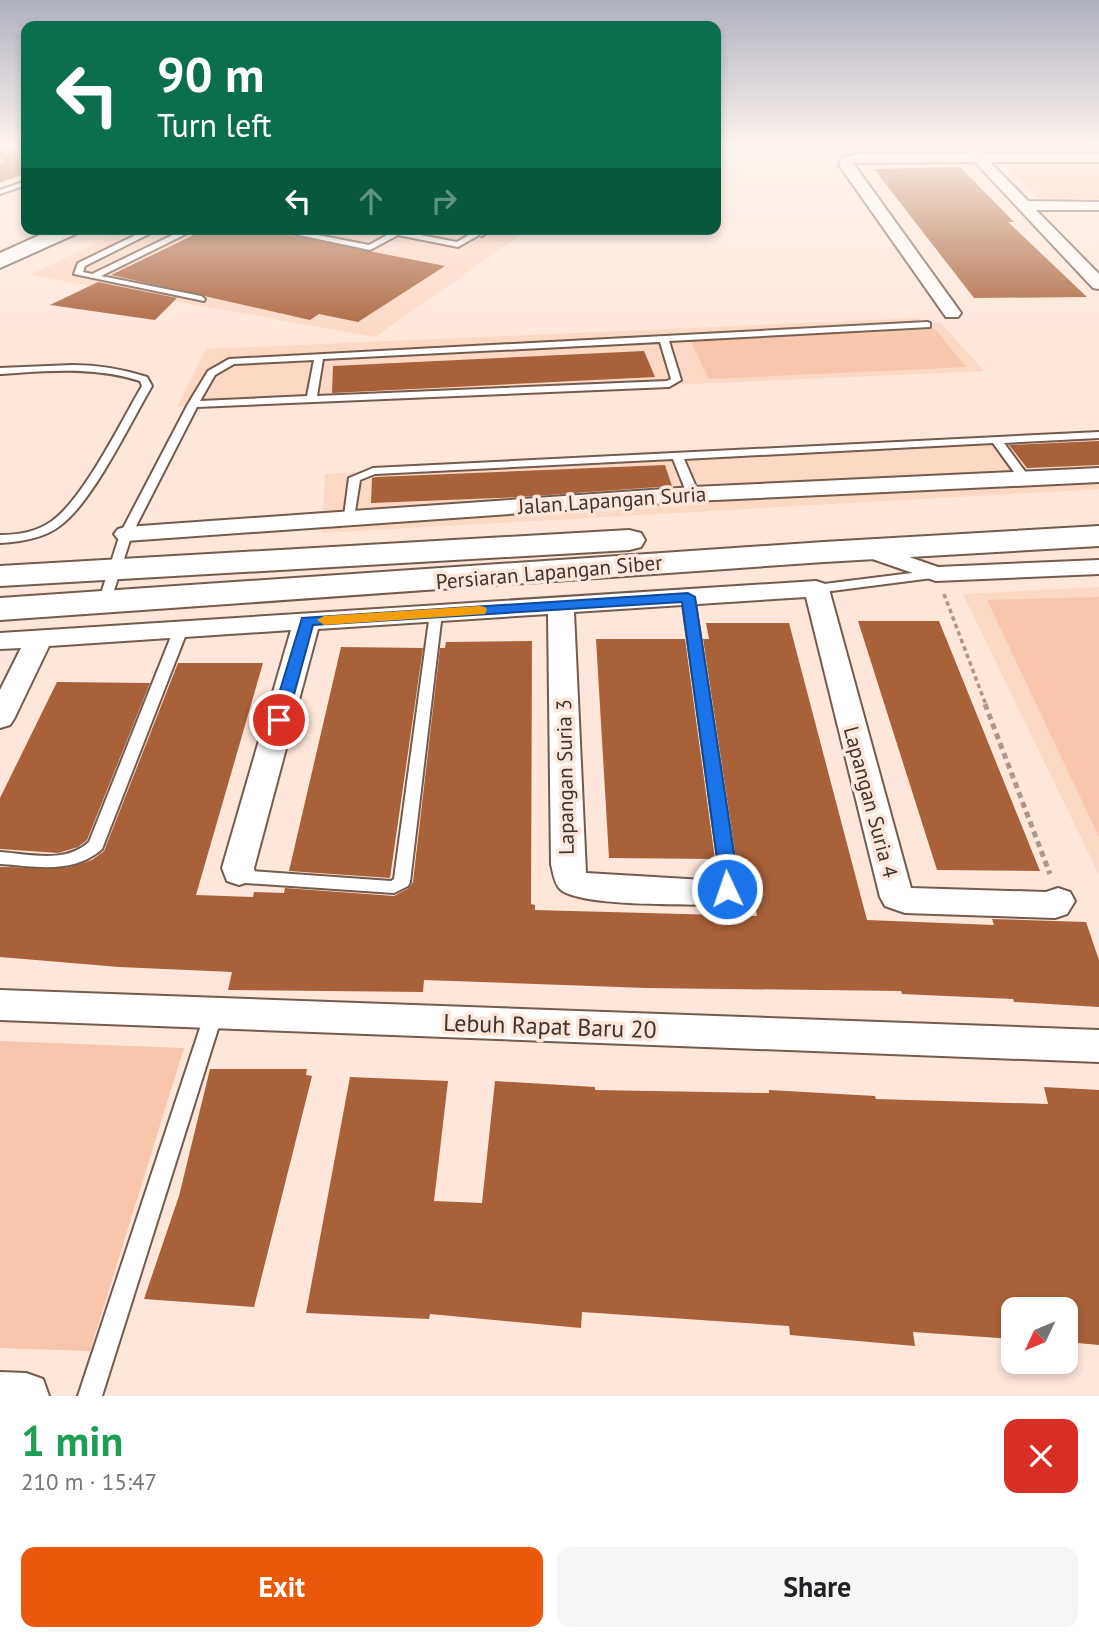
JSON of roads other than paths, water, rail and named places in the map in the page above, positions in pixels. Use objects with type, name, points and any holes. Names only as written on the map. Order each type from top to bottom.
[{"type":"main road","points":[[0,248],[29,235]]},
{"type":"main road","points":[[0,261],[58,235]]},
{"type":"main road","name":"Persiaran Lapangan Siber","points":[[0,609],[363,586],[795,541],[1099,513]]},
{"type":"main road","name":"Persiaran Lapangan Siber","points":[[0,576],[795,541],[863,548],[1099,536]]},
{"type":"street","points":[[879,212],[951,313]]},
{"type":"street","points":[[1032,212],[1091,268],[1099,284]]},
{"type":"street","name":"Jalan Lapangan Suria","points":[[127,534],[349,516],[694,494],[1099,475]]},
{"type":"street","points":[[863,548],[936,574],[1099,567]]},
{"type":"street","points":[[0,641],[816,589]]},
{"type":"street","name":"Lapangan Suria 4","points":[[816,589],[897,897],[905,900],[1055,905],[1058,901]]},
{"type":"street","name":"Lapangan Suria 3","points":[[561,605],[567,864],[571,880],[580,886],[592,888],[721,893]]},
{"type":"street","points":[[239,873],[237,868],[307,621]]},
{"type":"street","points":[[0,719],[38,638]]},
{"type":"street","name":"Lebuh Rapat Baru 20","points":[[0,1005],[1099,1046]]},
{"type":"street","points":[[0,1395],[26,1396]]},
{"type":"lane","points":[[142,235],[80,265],[78,274],[201,299]]},
{"type":"lane","points":[[93,277],[180,235]]},
{"type":"lane","points":[[304,235],[370,248],[393,235]]},
{"type":"lane","points":[[417,235],[458,245],[471,235]]},
{"type":"lane","points":[[104,603],[127,534],[192,404],[211,373],[232,361],[927,325]]},
{"type":"lane","points":[[192,404],[669,384],[676,380],[663,338]]},
{"type":"lane","points":[[311,398],[319,356]]},
{"type":"lane","points":[[0,372],[66,368],[97,370],[130,374],[144,379],[147,386],[75,504],[59,523],[34,534],[0,540]]},
{"type":"lane","points":[[349,516],[355,478],[373,471],[678,458],[1099,435]]},
{"type":"lane","points":[[997,441],[1023,477]]},
{"type":"lane","points":[[678,458],[694,494]]},
{"type":"lane","points":[[816,589],[936,574]]},
{"type":"lane","points":[[688,597],[729,880],[727,889],[721,893]]},
{"type":"lane","points":[[239,873],[246,877],[394,887],[402,882],[436,613]]},
{"type":"lane","points":[[0,858],[72,861],[87,856],[96,845],[181,629]]},
{"type":"lane","points":[[90,1396],[214,1013]]}]
